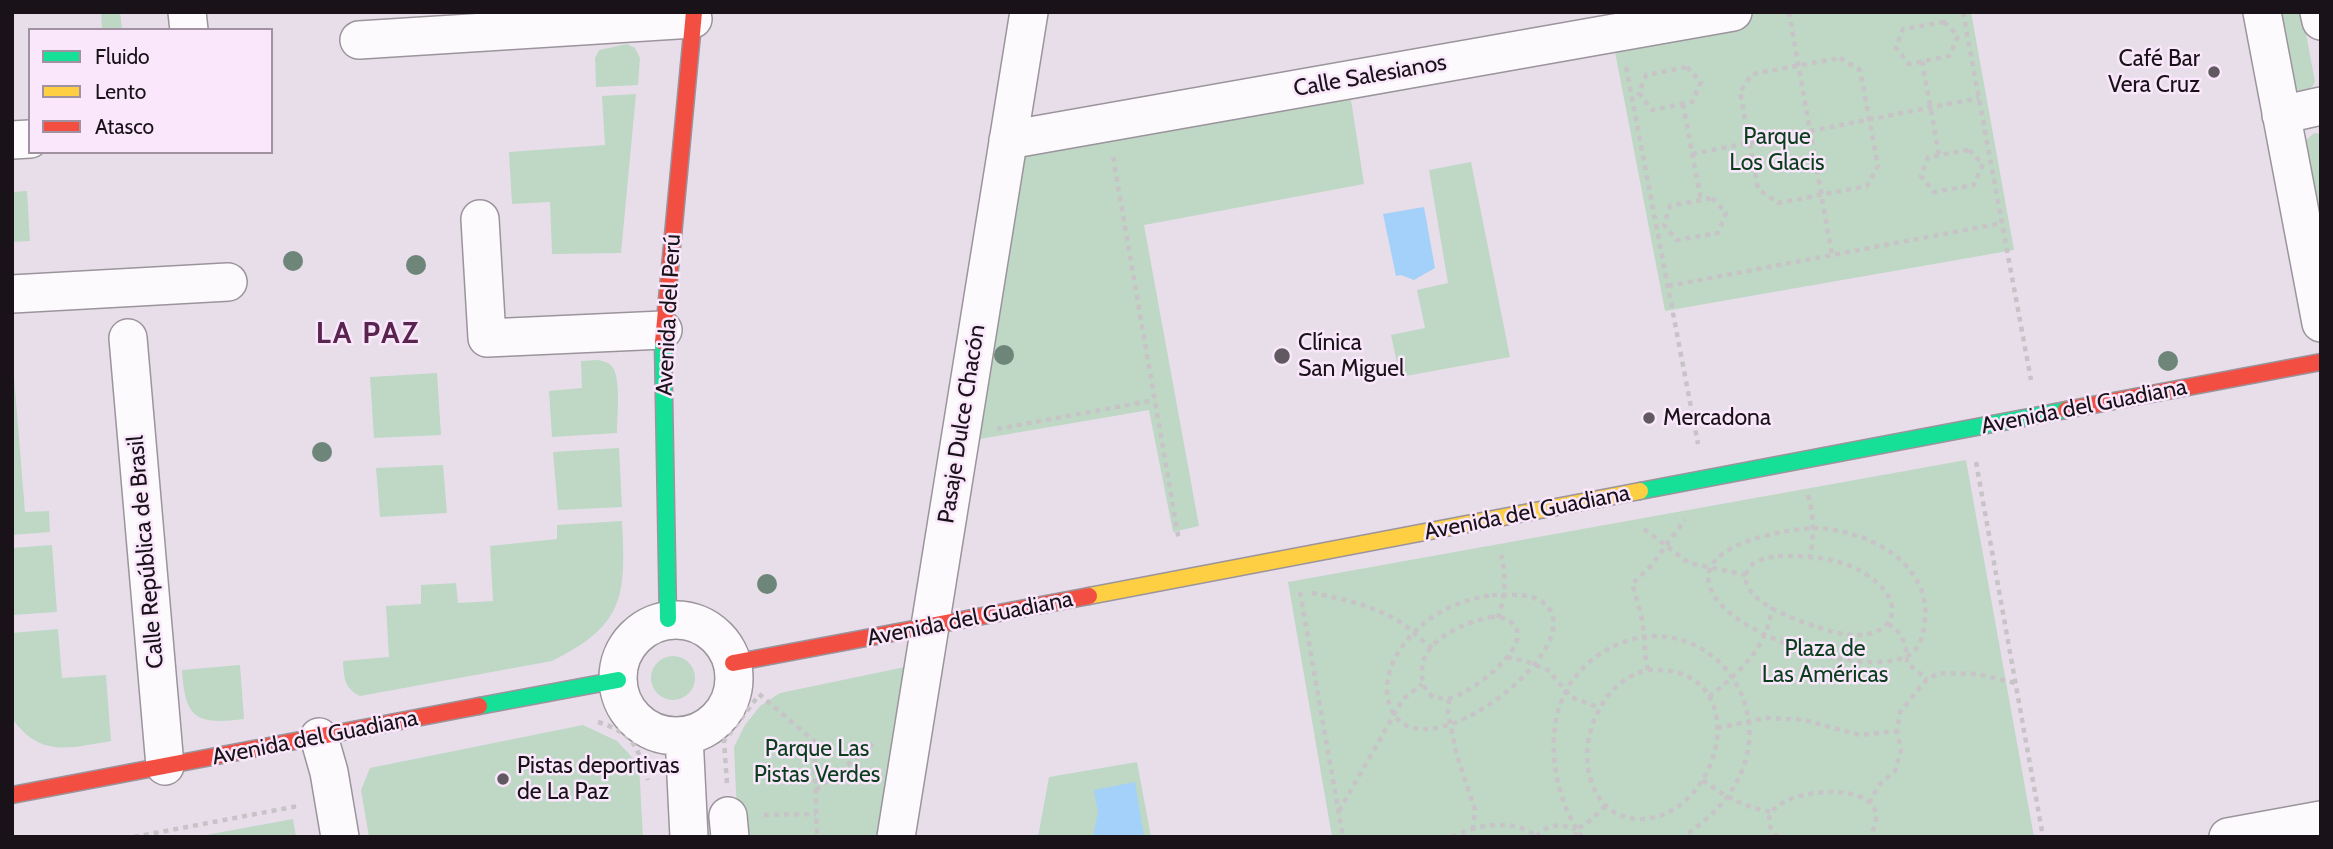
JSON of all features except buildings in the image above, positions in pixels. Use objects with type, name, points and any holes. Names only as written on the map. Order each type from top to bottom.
[{"type":"street","name":"Pasaje Dulce Chacón","points":[[896,837],[1029,12]]},
{"type":"street","name":"Calle Salesianos","points":[[1007,139],[1619,32],[1693,16],[1734,12]]},
{"type":"street","points":[[2262,12],[2321,323]]},
{"type":"street","points":[[2319,12],[2321,21]]},
{"type":"street","points":[[359,40],[693,16]]},
{"type":"street","name":"Avenida del Perú","points":[[667,619],[663,330],[693,16]]},
{"type":"street","points":[[2281,115],[2321,106]]},
{"type":"street","points":[[480,219],[487,338],[663,330]]},
{"type":"street","points":[[12,294],[228,282]]},
{"type":"street","name":"Calle República de Brasil","points":[[128,338],[165,766]]},
{"type":"street","name":"Avenida del Guadiana","points":[[746,661],[2321,362]]},
{"type":"street","points":[[667,619],[685,619],[702,625],[716,634],[726,648],[746,661],[734,683],[729,702],[718,718],[702,730],[684,736],[668,736],[639,723],[628,711],[621,696],[619,663],[626,648],[644,629],[667,619]]},
{"type":"street","name":"Avenida del Guadiana","points":[[12,795],[618,680]]},
{"type":"street","points":[[684,736],[689,837]]},
{"type":"street","points":[[319,737],[329,772],[341,837]]},
{"type":"street","points":[[2228,837],[2321,820]]},
{"type":"path","points":[[1789,12],[1832,255]]},
{"type":"path","points":[[1963,12],[2038,415]]},
{"type":"path","points":[[1944,22],[1958,36],[1950,57],[1909,64],[1896,48],[1903,29],[1944,22]]},
{"type":"path","points":[[1619,32],[1700,454]]},
{"type":"path","points":[[1958,36],[1967,34]]},
{"type":"path","points":[[1839,58],[1860,70],[1869,120],[1878,166],[1867,186],[1778,203],[1758,189],[1740,92],[1752,74],[1839,58]]},
{"type":"path","points":[[1922,61],[1939,155]]},
{"type":"path","points":[[1687,67],[1701,82],[1692,102],[1652,110],[1639,93],[1646,75],[1687,67]]},
{"type":"path","points":[[1632,95],[1639,93]]},
{"type":"path","points":[[1692,154],[1979,98]]},
{"type":"path","points":[[1683,104],[1701,200]]},
{"type":"path","points":[[1107,121],[1186,578]]},
{"type":"path","points":[[1969,150],[1983,164],[1974,185],[1934,192],[1921,176],[1928,157],[1969,150]]},
{"type":"path","points":[[1983,164],[1991,163]]},
{"type":"path","points":[[1712,198],[1726,213],[1718,233],[1676,240],[1664,225],[1670,206],[1701,200],[1712,198]]},
{"type":"path","points":[[1668,286],[2003,223]]},
{"type":"path","points":[[1656,226],[1664,225]]},
{"type":"path","points":[[960,436],[1155,400]]},
{"type":"path","points":[[1975,454],[2043,837]]},
{"type":"path","points":[[1805,484],[1813,528],[1810,556]]},
{"type":"path","points":[[1648,670],[1644,655],[1644,636],[1632,584],[1650,567],[1686,518]]},
{"type":"path","points":[[1638,524],[1689,563],[1746,575]]},
{"type":"path","points":[[1813,528],[1856,533],[1881,544],[1907,567],[1919,585],[1926,616],[1918,646],[1907,656],[1878,661],[1827,656],[1793,647],[1765,634],[1719,603],[1711,587],[1711,569],[1722,554],[1739,544],[1784,531],[1813,528]]},
{"type":"path","points":[[1498,618],[1503,595],[1504,564],[1500,552]]},
{"type":"path","points":[[1778,556],[1810,556],[1846,564],[1867,575],[1881,587],[1893,609],[1888,624],[1873,634],[1842,634],[1813,626],[1772,607],[1749,591],[1746,575],[1754,562],[1778,556]]},
{"type":"path","points":[[1299,584],[1343,837]]},
{"type":"path","points":[[1300,591],[1361,604],[1399,621],[1432,648]]},
{"type":"path","points":[[1503,595],[1533,598],[1552,612],[1547,646],[1534,665],[1521,680],[1472,715],[1435,728],[1418,728],[1404,723],[1394,714],[1388,702],[1388,681],[1392,663],[1413,633],[1456,603],[1503,595]]},
{"type":"path","points":[[1709,697],[1734,678],[1758,650],[1772,607]]},
{"type":"path","points":[[1490,617],[1498,618],[1505,618],[1513,625],[1516,633],[1516,642],[1507,657],[1476,687],[1449,699],[1433,697],[1422,684],[1421,668],[1432,648],[1461,626],[1490,617]]},
{"type":"path","points":[[1888,624],[1901,636],[1906,646],[1908,663],[1927,679]]},
{"type":"path","points":[[1582,837],[1563,801],[1554,755],[1555,724],[1560,702],[1578,673],[1600,654],[1644,636],[1670,637],[1702,648],[1723,663],[1743,695],[1749,721],[1749,746],[1737,783],[1713,813],[1683,837]]},
{"type":"path","points":[[1507,657],[1548,670],[1566,692],[1585,704],[1600,708]]},
{"type":"path","points":[[746,661],[759,695],[814,741],[817,837]]},
{"type":"path","points":[[1648,670],[1676,672],[1691,679],[1709,697],[1717,728],[1715,749],[1703,780],[1694,794],[1668,813],[1639,819],[1620,816],[1606,805],[1595,790],[1589,773],[1588,751],[1591,732],[1600,708],[1614,689],[1627,679],[1648,670]]},
{"type":"path","points":[[1869,803],[1879,785],[1895,771],[1901,750],[1897,731],[1900,712],[1927,679],[1940,673],[1978,674],[2015,683]]},
{"type":"path","points":[[729,826],[724,741],[768,684]]},
{"type":"path","points":[[1339,811],[1361,777],[1403,699],[1422,684]]},
{"type":"path","points":[[1449,699],[1450,723],[1456,751],[1475,810],[1473,828]]},
{"type":"path","points":[[1717,728],[1766,718],[1804,720],[1860,735],[1897,731]]},
{"type":"path","points":[[590,721],[614,728],[637,747],[649,782]]},
{"type":"path","points":[[816,790],[877,741],[911,741]]},
{"type":"path","points":[[1703,780],[1726,797],[1746,807],[1771,812]]},
{"type":"path","points":[[1778,837],[1771,831],[1768,821],[1776,805],[1798,796],[1816,793],[1850,794],[1869,803],[1877,817],[1876,827],[1869,837]]},
{"type":"path","points":[[1575,837],[1577,829],[1606,805]]},
{"type":"path","points":[[134,837],[299,806],[301,816]]},
{"type":"path","points":[[1452,837],[1473,828],[1509,826],[1537,836],[1550,825],[1558,824],[1577,829]]},
{"type":"green space","points":[[101,12],[120,12],[122,28],[102,28]]},
{"type":"green space","name":"Parque Los Glacis","points":[[1619,12],[1971,12],[2014,250],[1665,311],[1615,52],[1351,100],[1364,184],[1144,225],[1199,526],[1173,532],[1149,410],[974,440],[1024,123]]},
{"type":"green space","points":[[2280,12],[2302,12],[2315,82],[2305,91],[2300,92],[2294,86]]},
{"type":"green space","points":[[627,44],[635,48],[640,58],[638,85],[596,87],[595,58],[599,50]]},
{"type":"green space","points":[[636,94],[621,253],[552,254],[550,202],[512,204],[509,152],[605,145],[602,96]]},
{"type":"green space","points":[[2314,133],[2321,134],[2321,235],[2304,142]]},
{"type":"green space","points":[[1471,162],[1510,357],[1400,377],[1391,335],[1425,328],[1417,290],[1448,283],[1429,170]]},
{"type":"green space","points":[[27,191],[30,241],[12,242],[12,192]]},
{"type":"green space","points":[[12,352],[25,512],[49,511],[50,532],[12,535]]},
{"type":"green space","points":[[598,360],[610,365],[615,374],[618,390],[617,433],[552,437],[549,391],[582,388],[581,361]]},
{"type":"green space","points":[[437,373],[441,435],[374,438],[370,377]]},
{"type":"green space","points":[[619,448],[622,507],[558,510],[553,452]]},
{"type":"green space","name":"Plaza de Las Américas","points":[[1966,460],[2034,837],[1332,837],[1288,582]]},
{"type":"green space","points":[[443,465],[447,513],[380,517],[376,468]]},
{"type":"green space","points":[[622,521],[623,569],[616,606],[607,621],[576,648],[552,661],[360,696],[348,686],[343,661],[389,657],[386,606],[421,604],[421,585],[456,583],[458,603],[493,601],[490,546],[557,539],[557,525]]},
{"type":"green space","points":[[52,545],[57,612],[12,615],[12,548]]},
{"type":"green space","points":[[58,629],[62,678],[106,675],[111,741],[69,747],[44,745],[22,731],[12,718],[12,633]]},
{"type":"green space","points":[[673,656],[689,662],[695,678],[689,694],[673,700],[657,694],[651,678],[657,662]]},
{"type":"green space","points":[[240,665],[244,719],[214,721],[196,715],[190,709],[182,670]]},
{"type":"green space","name":"Parque Las Pistas Verdes","points":[[910,666],[880,837],[738,837],[734,747],[745,725],[760,706],[780,693]]},
{"type":"green space","name":"Pistas deportivas de La Paz","points":[[583,725],[617,741],[639,765],[643,837],[369,837],[361,790],[370,768]]},
{"type":"green space","points":[[1137,762],[1151,837],[1038,837],[1049,777]]},
{"type":"green space","points":[[293,819],[296,837],[195,837]]},
{"type":"water","points":[[1424,207],[1435,268],[1414,280],[1396,276],[1383,214]]},
{"type":"water","points":[[1135,782],[1144,837],[1093,837],[1098,812],[1094,790]]},
{"type":"traffic: fast","points":[[663,342],[668,619]]},
{"type":"traffic: fast","points":[[1640,491],[2066,410]]},
{"type":"traffic: fast","points":[[479,706],[618,680]]},
{"type":"traffic: slow","points":[[1089,596],[1640,491]]},
{"type":"traffic: jam","points":[[663,342],[694,12]]},
{"type":"traffic: jam","points":[[2066,410],[2321,362]]},
{"type":"traffic: jam","points":[[733,663],[1089,596]]},
{"type":"traffic: jam","points":[[12,795],[479,706]]},
{"type":"place","name":"Café Bar Vera Cruz","points":[[2214,72]]},
{"type":"place","name":"Clínica San Miguel","points":[[1282,356]]},
{"type":"place","name":"Mercadona","points":[[1649,418]]},
{"type":"place","name":"Pistas deportivas de La Paz","points":[[503,779]]},
{"type":"district","name":"LA PAZ","points":[[368,334]]}]
